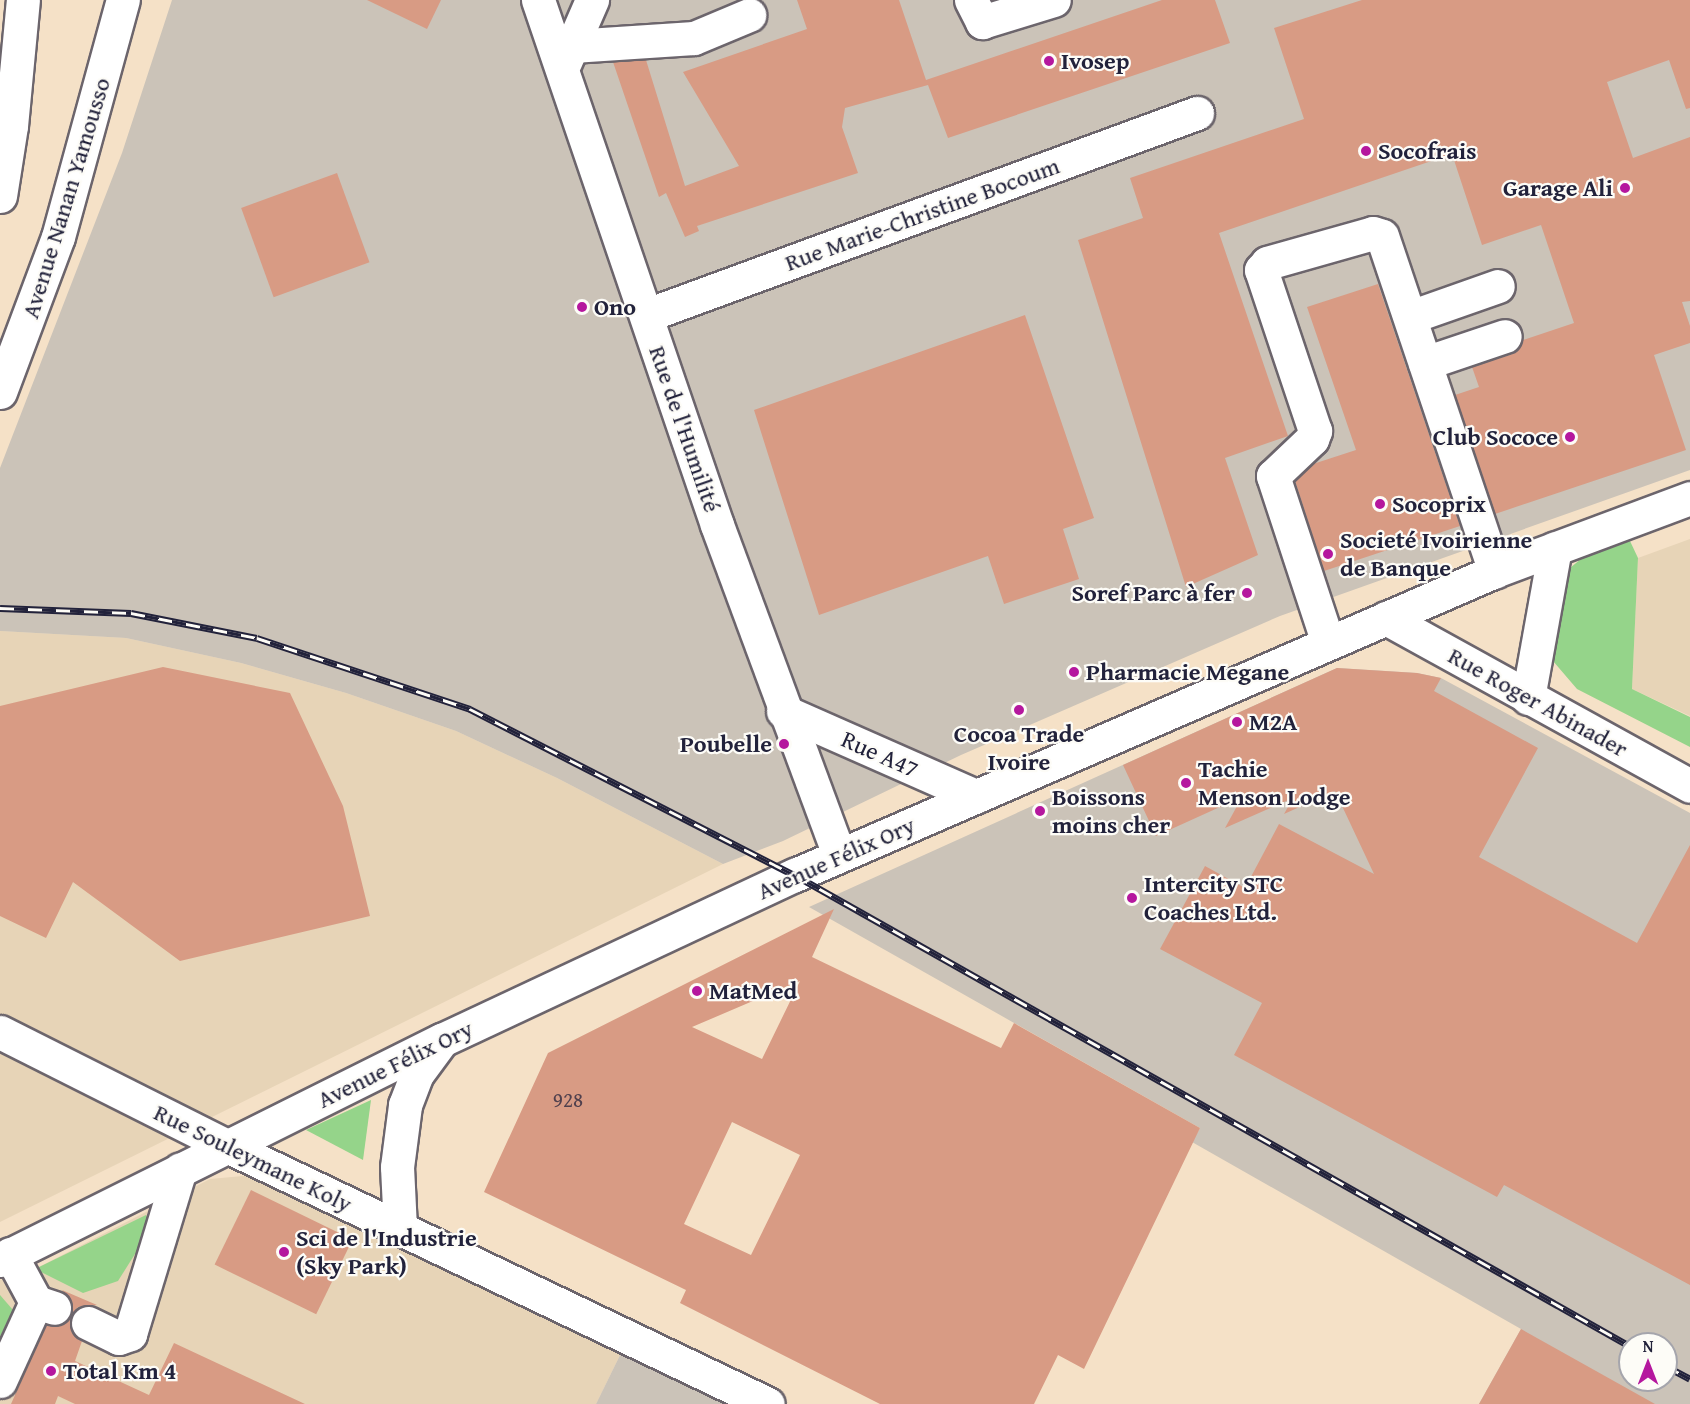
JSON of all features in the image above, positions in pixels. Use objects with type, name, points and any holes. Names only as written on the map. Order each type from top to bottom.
[{"type":"street","points":[[0,196],[11,126],[23,0]]},
{"type":"street","name":"Avenue Nanan Yamousso","points":[[0,392],[58,237],[123,0]]},
{"type":"street","points":[[566,59],[592,0]]},
{"type":"street","points":[[971,0],[982,22],[1054,0]]},
{"type":"street","name":"Rue de l'Humilité","points":[[531,2],[566,59],[647,315],[783,711],[839,855]]},
{"type":"street","points":[[566,59],[694,38],[749,15]]},
{"type":"street","name":"Rue Marie-Christine Bocoum","points":[[647,315],[1197,113]]},
{"type":"street","points":[[1328,643],[1273,476],[1312,439],[1315,431],[1261,270],[1267,263],[1378,232],[1410,317],[1495,571]]},
{"type":"street","points":[[1410,317],[1498,286]]},
{"type":"street","points":[[1425,363],[1505,336]]},
{"type":"street","name":"Avenue Félix Ory","points":[[5,1257],[442,1040],[839,855],[1495,571],[1690,498]]},
{"type":"street","points":[[1528,698],[1555,548]]},
{"type":"street","name":"Rue Roger Abinader","points":[[1386,618],[1690,786]]},
{"type":"street","name":"Rue A47","points":[[783,711],[976,796]]},
{"type":"street","name":"Rue Souleymane Koly","points":[[0,1032],[227,1146],[768,1404]]},
{"type":"street","points":[[400,1228],[397,1167],[405,1105],[417,1074],[442,1040]]},
{"type":"street","points":[[88,1323],[119,1338],[130,1334],[180,1169]]},
{"type":"street","points":[[0,1382],[45,1305],[5,1257]]},
{"type":"shaded area","points":[[172,0],[1690,0],[1690,470],[1280,616],[961,755],[783,841],[723,864],[557,778],[456,731],[346,693],[241,663],[126,638],[0,631],[0,468],[122,153]]},
{"type":"shaded area","points":[[1690,539],[1690,716],[1632,689],[1638,558]]},
{"type":"shaded area","points":[[0,631],[126,638],[241,663],[346,693],[456,731],[557,778],[723,864],[0,1222]]},
{"type":"shaded area","points":[[1337,668],[1417,673],[1441,678],[1690,813],[1690,1404],[1479,1404],[1521,1329],[1192,1142],[1200,1128],[809,907]]},
{"type":"shaded area","points":[[254,1175],[623,1349],[596,1404],[0,1404],[0,1280],[35,1269],[210,1179]]},
{"type":"shaded area","points":[[623,1349],[732,1404],[596,1404]]},
{"type":"green space","points":[[1630,541],[1638,558],[1632,689],[1690,717],[1690,747],[1577,689],[1553,661],[1560,576],[1581,559]]},
{"type":"green space","points":[[371,1100],[363,1160],[306,1130]]},
{"type":"green space","points":[[146,1215],[152,1227],[118,1281],[83,1293],[35,1269]]},
{"type":"green space","points":[[0,1295],[13,1310],[0,1337]]},
{"type":"building","points":[[367,0],[441,0],[427,29]]},
{"type":"building","points":[[797,0],[899,0],[926,80],[1162,0],[1215,0],[1230,43],[948,138],[928,85],[845,108],[842,127],[858,173],[697,226],[699,231],[685,237],[666,193],[659,197],[613,62],[646,60],[685,186],[739,166],[683,72],[807,29]]},
{"type":"building","points":[[1362,0],[1690,0],[1690,108],[1686,109],[1669,60],[1607,82],[1633,158],[1690,137],[1690,301],[1682,302],[1690,326],[1690,343],[1654,355],[1686,450],[1495,514],[1455,395],[1479,387],[1472,367],[1512,354],[1523,340],[1574,323],[1541,225],[1482,245],[1452,154],[1219,233],[1288,436],[1225,458],[1258,555],[1186,587],[1078,240],[1143,218],[1130,178],[1304,119],[1274,28]]},
{"type":"building","points":[[337,173],[369,262],[274,297],[241,208]]},
{"type":"building","points":[[1378,284],[1460,526],[1324,571],[1295,481],[1313,464],[1356,450],[1307,307]]},
{"type":"building","points":[[1025,315],[1094,518],[1063,529],[1079,579],[1004,604],[988,556],[819,615],[754,410]]},
{"type":"building","points":[[163,667],[290,693],[343,806],[370,916],[180,961],[73,882],[46,938],[0,916],[0,706]]},
{"type":"building","points":[[1337,668],[1417,673],[1441,678],[1434,691],[1538,748],[1479,857],[1637,943],[1690,845],[1690,1285],[1504,1185],[1497,1197],[1234,1055],[1262,1003],[1160,949],[1205,866],[1245,888],[1279,824],[1374,874],[1335,791],[1284,814],[1293,798],[1225,828],[1242,797],[1156,836],[1123,765]]},
{"type":"building","points":[[834,909],[812,957],[1001,1048],[1014,1023],[1200,1128],[1084,1369],[1058,1355],[1034,1404],[880,1404],[680,1303],[686,1290],[484,1192],[548,1053]],"holes":[[[800,981],[762,1059],[692,1027]],[[732,1122],[800,1155],[751,1255],[684,1224]]]},
{"type":"building","name":"Sci de l'Industrie (Sky Park)","points":[[251,1190],[353,1240],[316,1314],[215,1265]]},
{"type":"building","points":[[62,1290],[97,1305],[78,1307],[72,1314],[72,1304]]},
{"type":"building","points":[[71,1315],[72,1333],[82,1341],[75,1361],[149,1395],[174,1343],[305,1404],[75,1404],[58,1396],[55,1404],[11,1404],[46,1325],[58,1326]]},
{"type":"building","points":[[1521,1329],[1618,1383],[1618,1392],[1634,1392],[1655,1404],[1479,1404]]},
{"type":"railway","points":[[0,608],[131,613],[257,638],[470,709],[795,875],[1618,1339]]},
{"type":"railway","points":[[1678,1372],[1690,1379]]},
{"type":"place","name":"Ivosep","points":[[1049,61]]},
{"type":"place","name":"Socofrais","points":[[1366,151]]},
{"type":"place","name":"Garage Ali","points":[[1625,188]]},
{"type":"place","name":"Ono","points":[[582,307]]},
{"type":"place","name":"Club Sococe","points":[[1570,437]]},
{"type":"place","name":"Socoprix","points":[[1380,504]]},
{"type":"place","name":"Societé Ivoirienne de Banque","points":[[1328,554]]},
{"type":"place","name":"Soref Parc à fer","points":[[1247,593]]},
{"type":"place","name":"Pharmacie Megane","points":[[1074,672]]},
{"type":"place","name":"Cocoa Trade Ivoire","points":[[1019,710]]},
{"type":"place","name":"M2A","points":[[1237,722]]},
{"type":"place","name":"Poubelle","points":[[784,744]]},
{"type":"place","name":"Tachie Menson Lodge","points":[[1186,783]]},
{"type":"place","name":"Boissons moins cher","points":[[1040,811]]},
{"type":"place","name":"Intercity STC Coaches Ltd.","points":[[1132,898]]},
{"type":"place","name":"MatMed","points":[[697,991]]},
{"type":"place","name":"Sci de l'Industrie (Sky Park)","points":[[284,1252]]},
{"type":"place","name":"Total Km 4","points":[[51,1371]]}]
